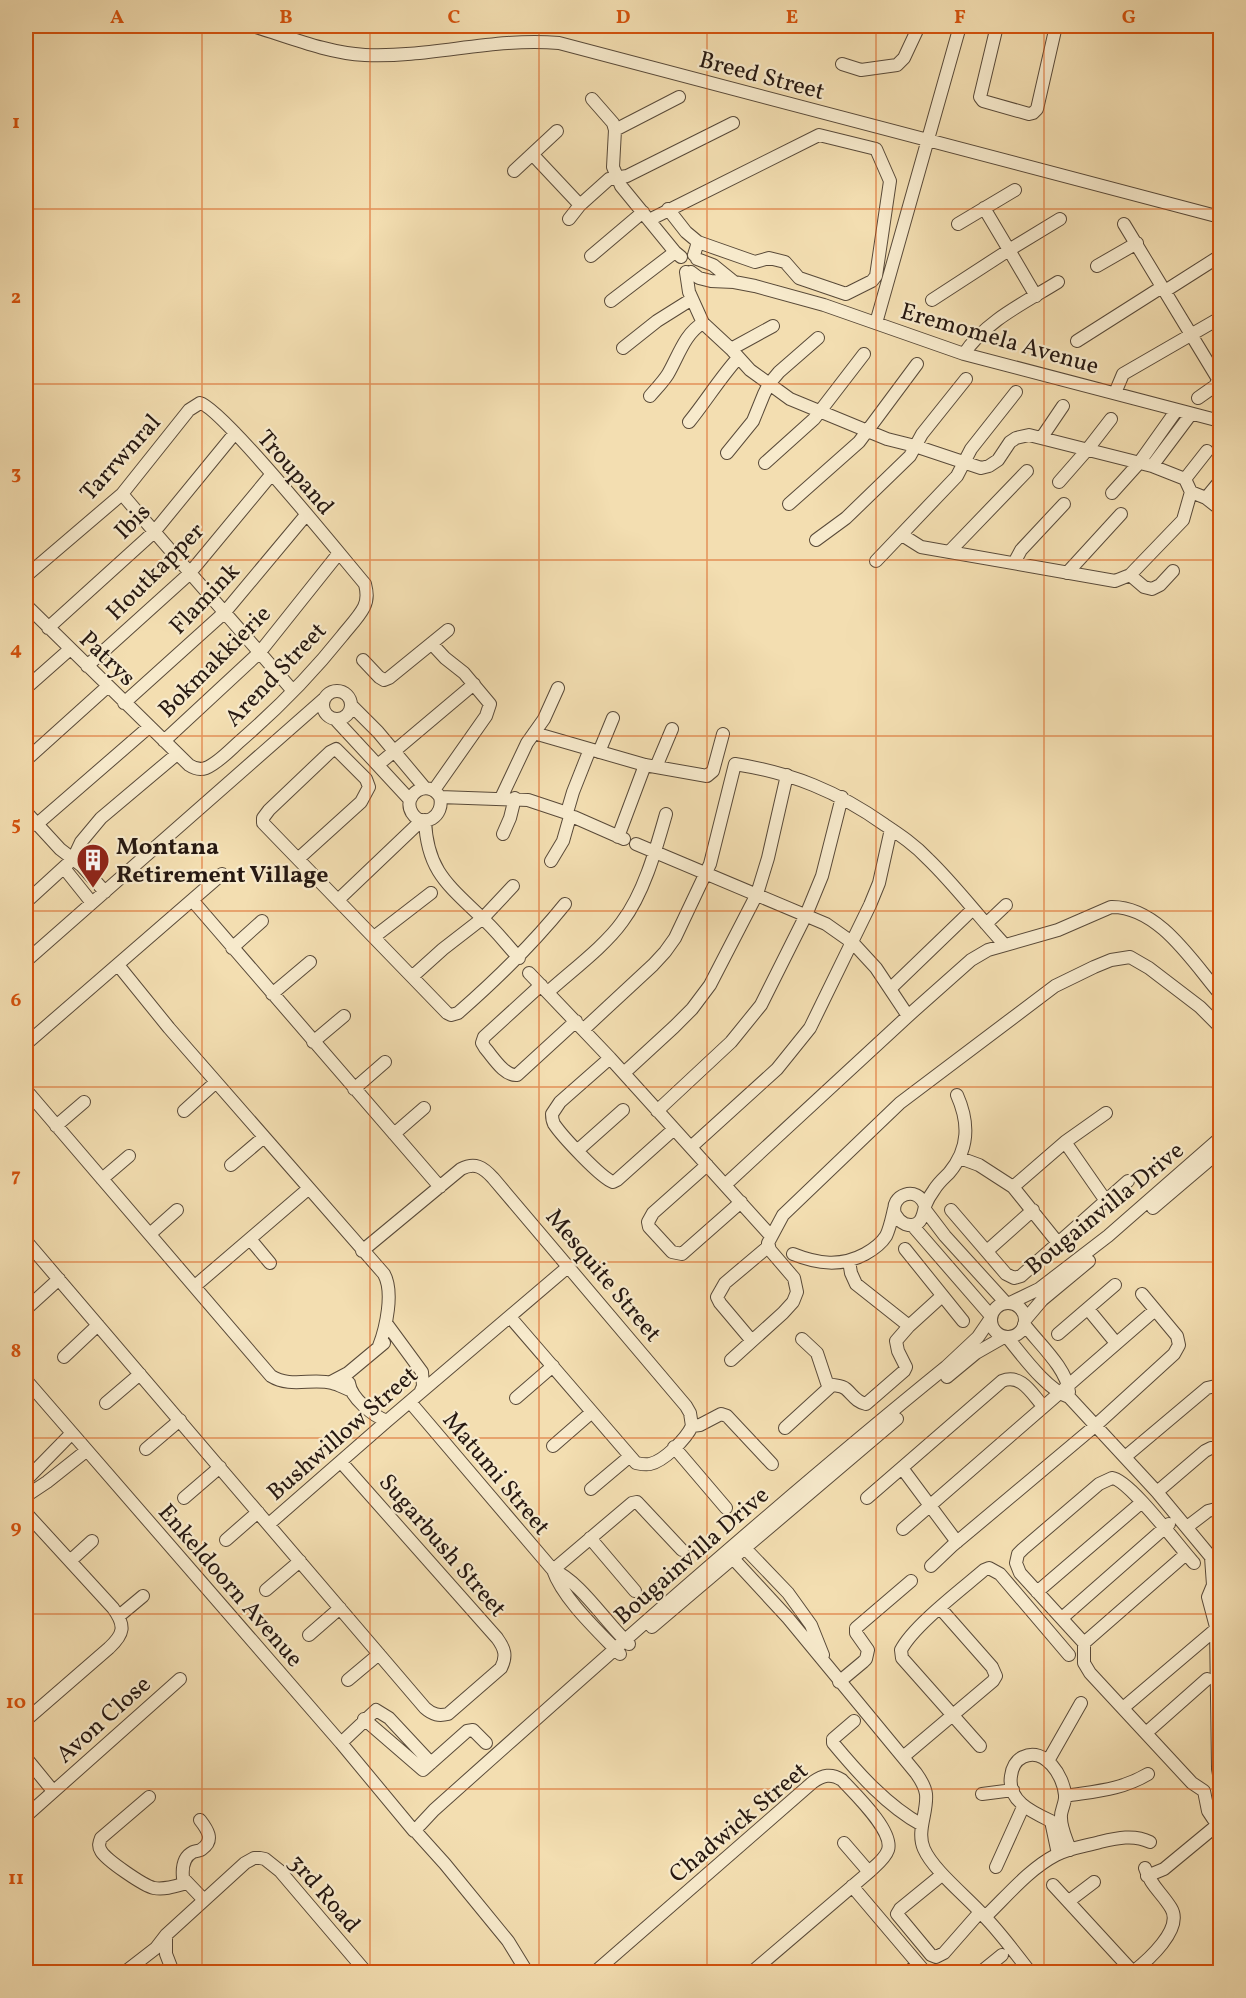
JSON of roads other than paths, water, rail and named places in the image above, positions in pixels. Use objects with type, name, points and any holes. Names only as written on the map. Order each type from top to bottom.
[{"type":"street","name":"Breed Street","points":[[253,26],[334,51],[353,54],[404,54],[508,42],[559,43],[1221,217]]},
{"type":"street","points":[[842,64],[861,70],[897,65],[904,57],[919,26]]},
{"type":"street","points":[[876,323],[959,26]]},
{"type":"street","points":[[997,26],[980,97],[983,101],[1029,114],[1036,109],[1056,26]]},
{"type":"street","points":[[615,130],[679,97]]},
{"type":"street","points":[[592,99],[613,123],[615,130],[613,167],[621,186],[646,216],[697,267],[688,272],[687,285],[703,323],[750,370],[790,399],[866,431],[976,467],[986,468],[998,460],[1010,442],[1029,435],[1146,464],[1185,479],[1191,492],[1183,520],[1131,575],[1120,580],[1110,581],[921,547],[902,535]]},
{"type":"street","points":[[568,219],[609,179],[627,176],[733,123]]},
{"type":"street","points":[[514,171],[557,132]]},
{"type":"street","points":[[591,256],[646,216],[668,209],[819,135],[876,149],[890,181],[876,276],[872,281],[846,294],[799,278],[785,262],[769,258],[755,262],[698,242],[686,232],[668,209]]},
{"type":"street","points":[[532,155],[580,206]]},
{"type":"street","points":[[958,224],[1015,190]]},
{"type":"street","points":[[984,208],[1036,296]]},
{"type":"street","points":[[932,300],[1060,219]]},
{"type":"street","points":[[1124,224],[1220,378],[1215,386],[1198,398]]},
{"type":"street","points":[[610,301],[687,256],[698,242]]},
{"type":"street","points":[[1097,266],[1137,243]]},
{"type":"street","name":"Eremomela Avenue","points":[[687,256],[713,266],[734,282]]},
{"type":"street","points":[[1077,341],[1221,256]]},
{"type":"street","name":"Eremomela Avenue","points":[[688,272],[711,281],[734,282],[772,290],[964,354],[1221,422]]},
{"type":"street","points":[[964,354],[980,334],[994,322],[1058,282]]},
{"type":"street","points":[[623,348],[657,321],[692,299]]},
{"type":"street","points":[[1115,393],[1123,374],[1221,318]]},
{"type":"street","points":[[650,396],[667,376],[692,333],[703,323]]},
{"type":"street","points":[[689,423],[726,371],[734,353],[772,326]]},
{"type":"street","points":[[727,453],[753,421],[769,384],[818,338]]},
{"type":"street","points":[[765,463],[807,426],[864,354]]},
{"type":"street","points":[[789,504],[859,442],[917,364]]},
{"type":"street","points":[[816,540],[872,495],[910,456],[922,434],[966,379]]},
{"type":"street","points":[[876,561],[957,476],[974,444],[1016,392]]},
{"type":"street","name":"Troupand","points":[[189,410],[196,404],[206,404],[235,433],[365,584]]},
{"type":"street","points":[[1042,437],[1063,406]]},
{"type":"street","name":"Tarrwnral","points":[[26,576],[122,494],[189,410]]},
{"type":"street","points":[[1146,464],[1176,411]]},
{"type":"street","points":[[1112,493],[1146,464],[1191,414]]},
{"type":"street","points":[[1059,482],[1111,419]]},
{"type":"street","name":"Ibis","points":[[48,628],[154,532],[235,433]]},
{"type":"street","points":[[1185,479],[1207,451]]},
{"type":"street","points":[[950,552],[1027,471]]},
{"type":"street","name":"Houtkapper","points":[[87,666],[189,574],[271,475]]},
{"type":"street","points":[[1206,498],[1221,481]]},
{"type":"street","points":[[1191,492],[1206,498],[1221,509]]},
{"type":"street","points":[[122,494],[189,574],[293,691]]},
{"type":"street","points":[[1014,563],[1021,550],[1064,504]]},
{"type":"street","points":[[1067,573],[1121,514]]},
{"type":"street","name":"Flamink","points":[[124,703],[225,612],[306,515]]},
{"type":"street","name":"Bokmakkierie","points":[[164,741],[260,652],[339,553]]},
{"type":"street","points":[[1131,575],[1144,587],[1152,589],[1160,585],[1173,571]]},
{"type":"street","points":[[1221,580],[1221,590]]},
{"type":"street","name":"Arend Street","points":[[189,765],[198,769],[212,765],[252,731],[293,691],[359,615],[367,599],[365,584]]},
{"type":"street","name":"Patrys","points":[[28,611],[189,765]]},
{"type":"street","points":[[363,660],[384,680],[396,673],[448,630]]},
{"type":"street","points":[[432,644],[474,684],[490,704],[489,710],[433,792]]},
{"type":"street","points":[[26,688],[69,650]]},
{"type":"street","points":[[379,764],[474,684]]},
{"type":"street","points":[[26,760],[107,687]]},
{"type":"street","points":[[501,798],[534,733],[544,719],[558,688]]},
{"type":"street","points":[[26,961],[332,692],[341,692],[349,697],[352,706],[442,803],[435,817],[423,820],[338,900]]},
{"type":"street","points":[[325,698],[324,712],[327,716],[336,720],[379,764],[410,800],[412,812],[423,820],[428,849],[437,871],[456,894],[483,918],[519,958]]},
{"type":"street","points":[[336,720],[349,715],[352,706]]},
{"type":"street","points":[[300,720],[324,712]]},
{"type":"street","points":[[551,861],[562,841],[573,792],[613,718]]},
{"type":"street","name":"Bokmakkierie","points":[[36,825],[149,727]]},
{"type":"street","points":[[626,840],[650,766],[672,729]]},
{"type":"street","points":[[534,733],[650,766],[697,775],[710,775],[713,771],[723,734]]},
{"type":"street","points":[[298,859],[361,802],[368,791],[366,778],[336,749],[330,752],[263,818],[265,825],[447,1013],[454,1015],[519,958],[565,904]]},
{"type":"street","points":[[26,902],[69,864],[81,842],[100,818],[177,753]]},
{"type":"street","points":[[666,814],[656,852],[628,914],[621,924],[484,1038],[482,1043],[485,1048],[507,1073],[512,1076],[517,1075],[580,1025],[665,952],[675,938],[710,864],[735,764],[769,769],[805,781],[842,797],[891,829],[928,858],[1004,944]]},
{"type":"street","points":[[624,1073],[692,1009],[710,985],[757,894],[768,858],[787,775]]},
{"type":"street","points":[[410,800],[416,792],[528,800],[569,814],[806,915],[825,924],[853,943],[876,968],[908,1016]]},
{"type":"street","points":[[657,1111],[746,1026],[761,1005],[806,915],[822,876],[842,797]]},
{"type":"street","points":[[503,834],[515,798]]},
{"type":"street","points":[[26,812],[60,849],[92,903]]},
{"type":"street","points":[[691,1147],[777,1069],[810,1028],[853,943],[879,883],[891,829]]},
{"type":"street","points":[[69,864],[82,866],[105,892]]},
{"type":"street","points":[[26,1044],[222,874]]},
{"type":"street","points":[[413,976],[483,918],[513,886]]},
{"type":"street","points":[[374,937],[431,893]]},
{"type":"street","points":[[192,900],[440,1186],[362,1251]]},
{"type":"street","points":[[986,924],[1006,905]]},
{"type":"street","points":[[725,1185],[908,1016],[971,960],[988,950],[1058,930],[1111,907],[1119,907],[1151,918],[1162,926],[1221,994]]},
{"type":"street","points":[[890,989],[973,909]]},
{"type":"street","points":[[232,948],[262,921]]},
{"type":"street","points":[[752,1341],[717,1298],[725,1283],[770,1241],[783,1215],[900,1103],[1055,986],[1110,960],[1130,957],[1149,968],[1200,1007],[1221,1027]]},
{"type":"street","points":[[272,994],[310,962]]},
{"type":"street","points":[[118,965],[308,1189],[384,1274],[387,1280],[386,1323],[378,1346]]},
{"type":"street","points":[[529,973],[580,1025],[741,1202],[770,1241],[774,1256],[794,1278],[797,1292],[793,1302],[731,1360]]},
{"type":"street","points":[[313,1042],[344,1016]]},
{"type":"street","points":[[610,1059],[560,1102],[552,1114],[555,1125],[602,1176],[612,1182],[617,1180],[674,1128]]},
{"type":"street","points":[[354,1089],[385,1062]]},
{"type":"street","points":[[184,1111],[216,1082]]},
{"type":"street","points":[[26,1090],[272,1376],[280,1381],[331,1382],[350,1390],[377,1418],[387,1420]]},
{"type":"street","points":[[887,1234],[921,1220],[935,1188],[960,1158],[966,1132],[965,1112],[957,1095]]},
{"type":"street","points":[[56,1126],[84,1102]]},
{"type":"street","points":[[394,1134],[424,1108]]},
{"type":"street","points":[[578,1150],[623,1110]]},
{"type":"street","points":[[1013,1187],[1065,1142],[1106,1113]]},
{"type":"street","points":[[231,1165],[264,1137]]},
{"type":"street","name":"Bougainvilla Drive","points":[[421,1832],[627,1643],[946,1367],[978,1337],[997,1307],[1039,1289],[1099,1243],[1221,1138]]},
{"type":"street","points":[[1065,1142],[1106,1201]]},
{"type":"street","name":"Bougainvilla Drive","points":[[741,1545],[963,1364],[986,1347],[1020,1332],[1024,1322],[1042,1299],[1221,1151]]},
{"type":"street","points":[[102,1179],[129,1156]]},
{"type":"street","points":[[960,1158],[979,1165],[1013,1187],[1058,1242]]},
{"type":"street","name":"Mesquite Street","points":[[440,1186],[469,1165],[479,1166],[493,1178],[686,1406],[690,1413],[692,1426]]},
{"type":"street","points":[[707,1165],[650,1217],[649,1227],[672,1252],[681,1254],[741,1202]]},
{"type":"street","points":[[951,1210],[1006,1275],[1014,1278],[1021,1276],[1128,1181]]},
{"type":"street","points":[[793,1254],[822,1263],[849,1261],[873,1250],[887,1234],[898,1199],[907,1194],[935,1188]]},
{"type":"street","points":[[195,1286],[308,1189]]},
{"type":"street","points":[[912,1194],[921,1198],[945,1236],[1008,1303]]},
{"type":"street","points":[[894,1209],[898,1219],[909,1224],[991,1317],[991,1323],[996,1332],[1006,1337],[1065,1392],[1178,1515],[1211,1557],[1217,1585],[1208,1598],[1216,1629],[1218,1769],[1221,1780]]},
{"type":"street","points":[[150,1234],[177,1210]]},
{"type":"street","points":[[987,1251],[1033,1210]]},
{"type":"street","points":[[250,1239],[270,1263]]},
{"type":"street","points":[[26,1241],[379,1654],[348,1680]]},
{"type":"street","points":[[905,1249],[963,1321]]},
{"type":"street","points":[[849,1261],[851,1274],[856,1284],[909,1326]]},
{"type":"street","name":"Bushwillow Street","points":[[269,1524],[387,1420],[569,1266]]},
{"type":"street","points":[[26,1309],[59,1280]]},
{"type":"street","points":[[1058,1334],[1115,1285]]},
{"type":"street","points":[[931,1566],[1095,1426],[1178,1349],[1177,1336],[1142,1294]]},
{"type":"street","points":[[802,1339],[817,1353],[825,1379],[831,1386],[843,1387],[862,1404],[870,1401],[904,1371],[906,1367],[896,1341],[942,1296]]},
{"type":"street","name":"Bougainvilla Drive","points":[[1008,1303],[1019,1307],[1024,1322]]},
{"type":"street","points":[[1088,1309],[1116,1343]]},
{"type":"street","points":[[903,1529],[1043,1406],[1065,1392],[1116,1343],[1155,1310]]},
{"type":"street","points":[[510,1317],[636,1463],[652,1464],[688,1434],[692,1426],[700,1425],[721,1414],[727,1416],[772,1464]]},
{"type":"street","points":[[1024,1322],[1052,1359],[1065,1392]]},
{"type":"street","points":[[386,1323],[399,1344],[419,1368]]},
{"type":"street","points":[[64,1357],[98,1325]]},
{"type":"street","points":[[331,1382],[348,1373],[378,1346],[389,1342],[399,1344]]},
{"type":"street","points":[[516,1398],[553,1366]]},
{"type":"street","name":"Bushwillow Street","points":[[419,1368],[431,1373],[443,1374]]},
{"type":"street","name":"Matumi Street","points":[[419,1368],[423,1380],[415,1398],[553,1570],[561,1589],[617,1652]]},
{"type":"street","points":[[348,1373],[350,1390]]},
{"type":"street","points":[[106,1403],[140,1374]]},
{"type":"street","points":[[867,1498],[1002,1381],[1008,1378],[1018,1380],[1043,1406]]},
{"type":"street","name":"Enkeldoorn Avenue","points":[[26,1380],[405,1819],[421,1832],[508,1941],[524,1970]]},
{"type":"street","points":[[1125,1456],[1207,1388],[1221,1385]]},
{"type":"street","points":[[785,1428],[831,1386]]},
{"type":"street","points":[[370,1412],[375,1431]]},
{"type":"street","points":[[553,1446],[592,1412]]},
{"type":"street","points":[[146,1449],[180,1420]]},
{"type":"street","points":[[26,1480],[72,1433]]},
{"type":"street","points":[[674,1447],[726,1508]]},
{"type":"street","points":[[1157,1492],[1205,1451],[1211,1448],[1221,1448]]},
{"type":"street","points":[[26,1496],[86,1451]]},
{"type":"street","points":[[591,1489],[629,1457]]},
{"type":"street","name":"Sugarbush Street","points":[[341,1462],[497,1638],[504,1649],[505,1661],[495,1673],[448,1714],[441,1716],[425,1708],[379,1654]]},
{"type":"street","points":[[184,1498],[220,1467]]},
{"type":"street","points":[[902,1468],[957,1542]]},
{"type":"street","points":[[1053,1885],[1133,1972],[1147,1968],[1170,1931],[1174,1917],[1170,1906],[1146,1872],[1171,1864],[1218,1824],[1208,1810],[1204,1791],[1192,1783],[1086,1667],[1084,1643],[1016,1568],[1016,1559],[1023,1549],[1106,1479],[1116,1478],[1142,1502],[1190,1559],[1084,1643]]},
{"type":"street","name":"Matumi Street","points":[[553,1570],[632,1503],[638,1502],[682,1550]]},
{"type":"street","points":[[1037,1592],[1142,1502]]},
{"type":"street","points":[[1187,1527],[1208,1510],[1220,1508]]},
{"type":"street","points":[[226,1540],[258,1512]]},
{"type":"street","points":[[26,1513],[118,1616],[122,1626],[122,1632],[114,1643],[26,1720]]},
{"type":"street","points":[[1062,1618],[1178,1515]]},
{"type":"street","points":[[590,1538],[635,1591]]},
{"type":"street","points":[[70,1561],[92,1541]]},
{"type":"street","points":[[741,1545],[788,1593],[800,1609],[811,1625],[825,1662]]},
{"type":"street","points":[[730,1555],[825,1662],[839,1682],[916,1773],[927,1796],[921,1825],[924,1851],[939,1870],[983,1914],[1030,1972]]},
{"type":"street","points":[[266,1590],[300,1561]]},
{"type":"street","points":[[980,1746],[907,1665],[901,1654],[908,1639],[940,1608],[989,1568],[1000,1574],[1069,1655]]},
{"type":"street","name":"Matumi Street","points":[[553,1570],[563,1574],[627,1643]]},
{"type":"street","points":[[839,1682],[866,1659],[868,1650],[856,1633],[856,1628],[912,1581]]},
{"type":"street","points":[[118,1616],[143,1596]]},
{"type":"street","points":[[309,1635],[340,1608]]},
{"type":"street","points":[[903,1757],[954,1715],[996,1676],[992,1667],[940,1608]]},
{"type":"street","points":[[1123,1708],[1216,1629]]},
{"type":"street","name":"Avon Close","points":[[26,1816],[180,1679]]},
{"type":"street","points":[[1146,1733],[1208,1679]]},
{"type":"street","points":[[1047,1761],[1081,1703]]},
{"type":"street","points":[[341,1743],[375,1710],[383,1713],[431,1763],[467,1731],[476,1731],[486,1743]]},
{"type":"street","points":[[855,1721],[833,1739],[833,1743],[901,1812],[921,1825]]},
{"type":"street","points":[[1061,1839],[1051,1821],[1023,1807],[1013,1790],[1010,1778],[1017,1762],[1022,1757],[1034,1755],[1043,1757],[1059,1777],[1065,1796],[1061,1818],[1061,1839],[1064,1852]]},
{"type":"street","name":"Avon Close","points":[[26,1758],[53,1791]]},
{"type":"street","points":[[1065,1796],[1122,1786],[1148,1774]]},
{"type":"street","name":"Chadwick Street","points":[[596,1972],[820,1777],[835,1776],[842,1780],[883,1829],[889,1840],[889,1848],[885,1856],[868,1872],[752,1972]]},
{"type":"street","points":[[982,1794],[1013,1790]]},
{"type":"street","points":[[149,1797],[101,1838],[100,1851],[111,1861],[153,1888],[163,1889],[187,1883]]},
{"type":"street","points":[[996,1867],[1023,1807]]},
{"type":"street","points":[[200,1820],[209,1832],[209,1840],[202,1850],[191,1852],[182,1868],[183,1878],[204,1900]]},
{"type":"street","points":[[938,1878],[897,1914],[933,1957],[944,1953],[983,1914],[1028,1875],[1064,1852],[1131,1837],[1139,1837],[1150,1842]]},
{"type":"street","points":[[844,1843],[868,1872]]},
{"type":"street","name":"3rd Road","points":[[125,1972],[156,1948],[166,1935],[204,1900],[245,1863],[254,1858],[265,1859],[280,1871],[366,1972]]},
{"type":"street","points":[[1070,1901],[1094,1882]]},
{"type":"street","points":[[852,1886],[917,1970]]},
{"type":"street","points":[[166,1935],[166,1954],[173,1972]]},
{"type":"street","points":[[981,1972],[1002,1955]]},
{"type":"place","name":"Montana Retirement Village","points":[[93,889]]}]
